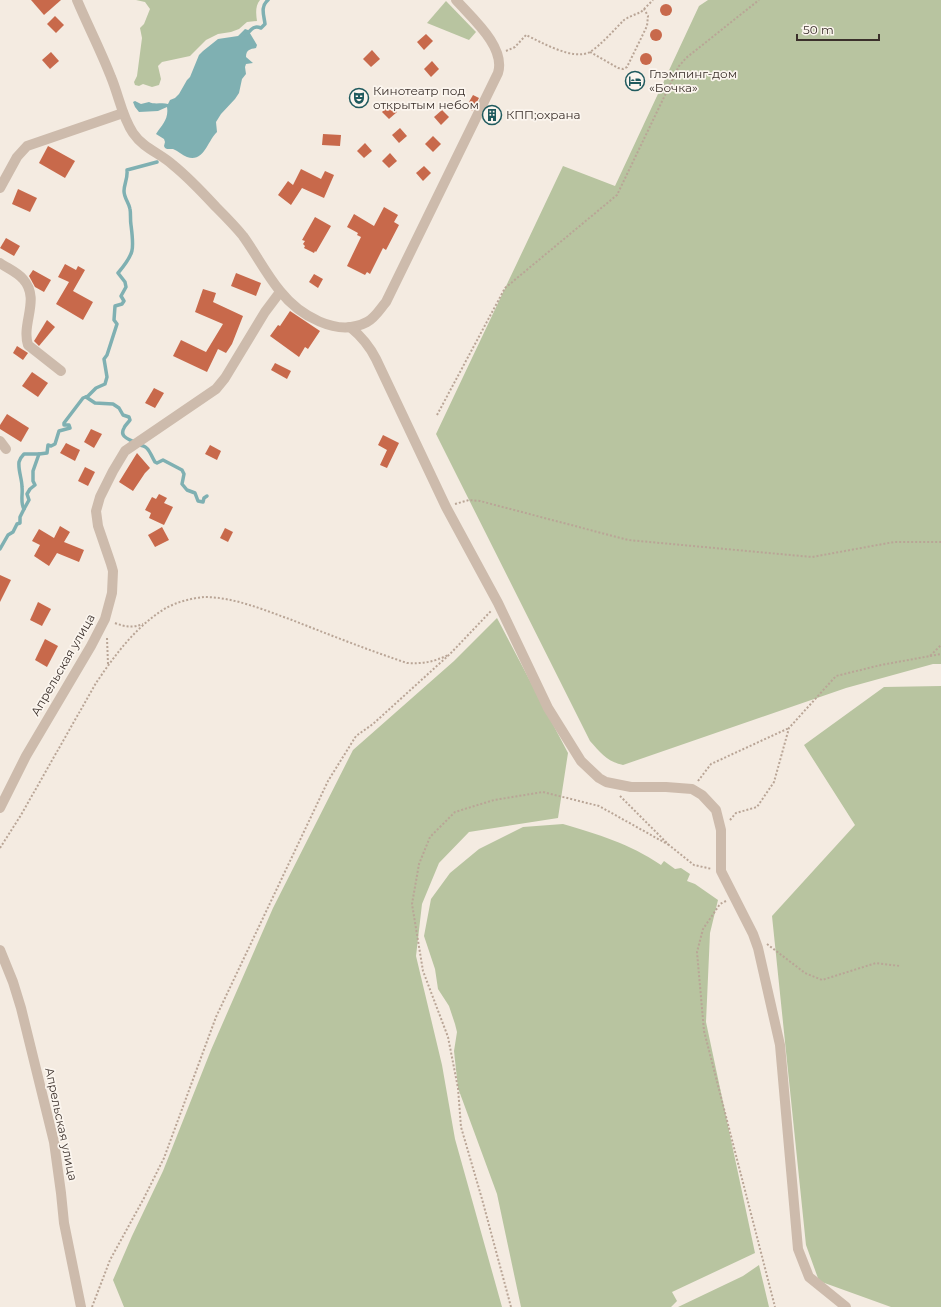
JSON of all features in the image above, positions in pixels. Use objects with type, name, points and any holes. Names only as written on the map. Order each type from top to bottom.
[{"type":"street","points":[[77,0],[111,77],[123,113],[133,133],[148,149],[173,164],[216,206],[242,235],[280,292],[314,319],[340,328],[350,328],[368,322],[386,302],[498,73],[500,62],[497,51],[492,42],[456,0]]},
{"type":"street","points":[[0,188],[17,157],[27,146],[123,113]]},
{"type":"street","points":[[0,264],[23,278],[29,288],[32,301],[27,334],[28,345],[61,371]]},
{"type":"street","name":"Апрельская улица","points":[[0,808],[26,756],[81,661],[92,646],[105,620],[112,593],[112,564],[98,526],[96,511],[100,497],[113,471],[125,451],[216,389],[225,378],[265,312],[280,292]]},
{"type":"street","points":[[350,328],[367,344],[376,359],[446,507],[498,603],[548,708],[581,761],[599,778],[606,782],[631,787],[692,789],[702,795],[716,810],[721,830],[721,872],[735,897],[758,948],[780,1045],[798,1249],[809,1276],[846,1307]]},
{"type":"street","name":"Апрельская улица","points":[[0,950],[15,988],[28,1034],[54,1142],[64,1223],[81,1307]]},
{"type":"street","points":[[0,956],[6,965]]},
{"type":"path","points":[[497,51],[512,50],[526,35],[571,54],[590,52],[624,20],[644,9],[652,0]]},
{"type":"path","points":[[437,415],[505,288],[617,195],[679,66],[759,0]]},
{"type":"path","points":[[590,52],[618,68],[625,68],[629,65],[647,26],[648,16],[644,9]]},
{"type":"path","points":[[446,507],[469,500],[475,500],[628,540],[812,557],[894,542],[941,542]]},
{"type":"path","points":[[0,848],[21,815],[96,683],[127,640],[144,624],[167,608],[181,602],[204,597],[219,598],[259,608],[407,663],[430,662],[450,654]]},
{"type":"path","points":[[92,1307],[110,1260],[164,1158],[216,1017],[328,781],[356,736],[373,724],[450,654],[498,603]]},
{"type":"path","points":[[109,665],[105,620],[127,626],[144,624]]},
{"type":"path","points":[[930,656],[941,645]]},
{"type":"path","points":[[692,789],[711,764],[789,728],[836,676],[881,665],[941,654]]},
{"type":"path","points":[[721,830],[736,813],[757,807],[774,782],[789,728]]},
{"type":"path","points":[[606,782],[669,845],[694,865],[721,872]]},
{"type":"path","points":[[511,1307],[461,1127],[458,1088],[448,1037],[423,971],[412,904],[419,864],[430,837],[455,812],[494,800],[543,792],[599,806],[669,845]]},
{"type":"path","points":[[735,897],[720,904],[703,929],[697,952],[704,1031],[776,1307]]},
{"type":"path","points":[[753,934],[805,973],[822,980],[876,963],[900,966]]},
{"type":"green space","points":[[136,0],[260,0],[258,2],[256,13],[257,21],[247,22],[239,29],[218,34],[206,40],[190,56],[162,62],[158,66],[161,79],[159,85],[152,87],[143,84],[139,86],[135,85],[134,82],[137,76],[142,38],[140,28],[144,24],[150,9],[145,2]]},
{"type":"green space","points":[[708,0],[941,0],[941,664],[933,664],[846,688],[623,765],[608,759],[590,741],[436,434],[563,166],[615,186],[699,6]]},
{"type":"green space","points":[[446,1],[476,32],[469,40],[427,23]]},
{"type":"green space","points":[[497,618],[568,753],[558,818],[469,832],[439,863],[422,904],[416,956],[442,1065],[455,1139],[502,1307],[124,1307],[113,1280],[163,1171],[211,1050],[273,908],[353,750],[454,661]]},
{"type":"green space","points":[[941,686],[941,1307],[891,1307],[819,1281],[806,1245],[772,916],[855,825],[804,745],[884,687]]},
{"type":"green space","points":[[563,824],[625,845],[661,865],[664,861],[675,869],[681,868],[690,874],[687,881],[695,884],[718,900],[710,933],[706,1022],[755,1253],[672,1292],[677,1301],[671,1307],[521,1307],[497,1194],[458,1088],[454,1051],[457,1032],[455,1024],[449,1006],[438,989],[435,969],[424,936],[431,899],[450,873],[479,849],[523,827]]},
{"type":"green space","points":[[759,1265],[769,1307],[678,1307],[743,1276]]},
{"type":"water","points":[[245,29],[248,30],[257,45],[256,48],[249,50],[246,55],[246,57],[253,63],[246,64],[246,74],[242,79],[239,93],[216,122],[217,132],[205,150],[198,157],[193,158],[187,157],[173,149],[165,148],[164,139],[156,134],[166,118],[167,107],[158,111],[139,112],[133,102],[135,101],[141,104],[149,102],[168,104],[170,100],[179,94],[190,77],[199,55],[203,51],[218,39],[238,36]]},
{"type":"building","points":[[31,0],[61,0],[44,15]]},
{"type":"building","points":[[668,4],[671,5],[671,15],[664,16],[661,15],[660,8],[661,5]]},
{"type":"building","points":[[55,16],[64,25],[56,33],[47,24]]},
{"type":"building","points":[[658,29],[661,30],[661,40],[654,41],[651,40],[650,33],[651,30]]},
{"type":"building","points":[[426,34],[433,41],[424,50],[417,42]]},
{"type":"building","points":[[372,50],[380,59],[371,67],[363,59]]},
{"type":"building","points":[[51,52],[59,61],[50,69],[42,60]]},
{"type":"building","points":[[648,53],[651,54],[651,64],[644,65],[641,64],[640,57],[641,54]]},
{"type":"building","points":[[432,61],[439,69],[431,77],[424,69]]},
{"type":"building","name":"Глэмпинг-дом «Бочка»","points":[[630,75],[638,75],[643,80],[640,89],[632,87],[627,83]]},
{"type":"building","points":[[473,95],[479,98],[472,111],[466,107]]},
{"type":"building","points":[[390,104],[397,112],[389,119],[382,112]]},
{"type":"building","name":"КПП;охрана","points":[[488,108],[500,114],[496,122],[484,116]]},
{"type":"building","points":[[442,110],[449,117],[441,125],[434,117]]},
{"type":"building","points":[[400,128],[407,136],[399,143],[392,135]]},
{"type":"building","points":[[323,134],[341,135],[340,146],[322,145]]},
{"type":"building","points":[[433,136],[441,144],[433,152],[425,144]]},
{"type":"building","points":[[365,143],[372,151],[364,158],[357,151]]},
{"type":"building","points":[[48,146],[75,161],[65,178],[39,163]]},
{"type":"building","points":[[390,153],[397,161],[389,168],[382,161]]},
{"type":"building","points":[[424,166],[431,173],[423,181],[416,173]]},
{"type":"building","points":[[301,169],[321,179],[325,171],[334,175],[324,198],[302,188],[291,205],[278,195],[288,181],[293,185]]},
{"type":"building","points":[[18,189],[37,198],[30,212],[12,204]]},
{"type":"building","points":[[384,207],[398,215],[394,222],[399,225],[386,250],[383,248],[370,274],[367,272],[365,275],[347,266],[361,237],[357,235],[358,233],[347,227],[354,214],[374,226]]},
{"type":"building","points":[[315,217],[331,226],[314,253],[304,248],[305,246],[303,244],[305,241],[302,240]]},
{"type":"building","points":[[6,238],[20,246],[14,256],[0,248]]},
{"type":"building","points":[[65,264],[76,270],[78,266],[85,270],[73,291],[93,302],[83,320],[56,304],[69,282],[58,277]]},
{"type":"building","points":[[33,270],[51,280],[44,292],[35,287],[29,276]]},
{"type":"building","points":[[236,273],[261,283],[256,296],[231,286]]},
{"type":"building","points":[[314,274],[323,279],[318,288],[309,282]]},
{"type":"building","points":[[203,289],[216,293],[213,302],[243,316],[232,344],[226,353],[218,349],[207,372],[173,356],[181,340],[206,352],[223,324],[195,312]]},
{"type":"building","points":[[290,311],[320,331],[308,349],[305,347],[299,357],[270,336],[278,325],[280,326]]},
{"type":"building","points":[[47,320],[55,327],[39,346],[34,341]]},
{"type":"building","points":[[17,346],[28,353],[23,360],[13,353]]},
{"type":"building","points":[[275,363],[291,371],[287,379],[271,370]]},
{"type":"building","points":[[32,372],[48,383],[38,397],[22,386]]},
{"type":"building","points":[[154,388],[164,393],[155,408],[145,403]]},
{"type":"building","points":[[7,414],[29,428],[21,442],[0,429],[0,425]]},
{"type":"building","points":[[91,429],[102,434],[94,448],[84,442]]},
{"type":"building","points":[[383,435],[399,443],[387,468],[380,465],[387,450],[378,445]]},
{"type":"building","points":[[66,443],[80,450],[75,461],[60,453]]},
{"type":"building","points":[[210,445],[221,451],[217,460],[205,454]]},
{"type":"building","points":[[137,453],[150,468],[133,491],[119,482]]},
{"type":"building","points":[[85,467],[95,472],[88,486],[78,481]]},
{"type":"building","points":[[159,494],[167,498],[164,503],[173,507],[164,525],[149,518],[151,513],[145,510],[152,497],[156,499]]},
{"type":"building","points":[[60,526],[70,532],[64,542],[84,550],[79,562],[57,553],[49,566],[34,556],[40,545],[32,541],[39,529],[54,538]]},
{"type":"building","points":[[162,527],[169,540],[155,547],[148,535]]},
{"type":"building","points":[[225,528],[233,532],[228,542],[220,538]]},
{"type":"building","points":[[0,575],[11,580],[0,602]]},
{"type":"building","points":[[38,602],[51,609],[42,626],[30,620]]},
{"type":"building","points":[[45,639],[58,646],[47,667],[35,660]]},
{"type":"waterway","points":[[246,35],[252,28],[261,28],[265,24],[263,8],[268,0]]},
{"type":"waterway","points":[[24,509],[29,500],[27,494],[35,485],[33,481],[33,471],[39,454],[47,453],[48,445],[51,446],[55,444],[59,431],[70,428],[69,425],[64,425],[64,423],[83,398],[88,396],[96,388],[105,384],[107,377],[104,359],[107,355],[117,324],[114,320],[115,306],[122,304],[124,301],[121,296],[126,287],[125,282],[118,273],[128,260],[133,245],[130,209],[124,191],[127,170],[157,162]]},
{"type":"waterway","points":[[86,397],[95,403],[113,404],[119,408],[123,415],[129,417],[130,420],[124,427],[123,434],[125,437],[134,442]]},
{"type":"waterway","points":[[138,445],[142,445],[147,448],[155,462],[157,463],[163,460],[182,470],[184,474],[182,484],[187,490],[195,493],[198,501],[203,502],[204,498],[207,496]]},
{"type":"waterway","points":[[0,549],[8,535],[13,532],[17,524],[20,523],[20,517],[24,509],[22,504],[22,484],[19,468],[20,459],[24,454],[39,454]]},
{"type":"place","name":"Глэмпинг-дом «Бочка»","points":[[635,81]]},
{"type":"place","name":"Кинотеатр под открытым небом","points":[[359,98]]},
{"type":"place","name":"КПП;охрана","points":[[492,115]]}]
